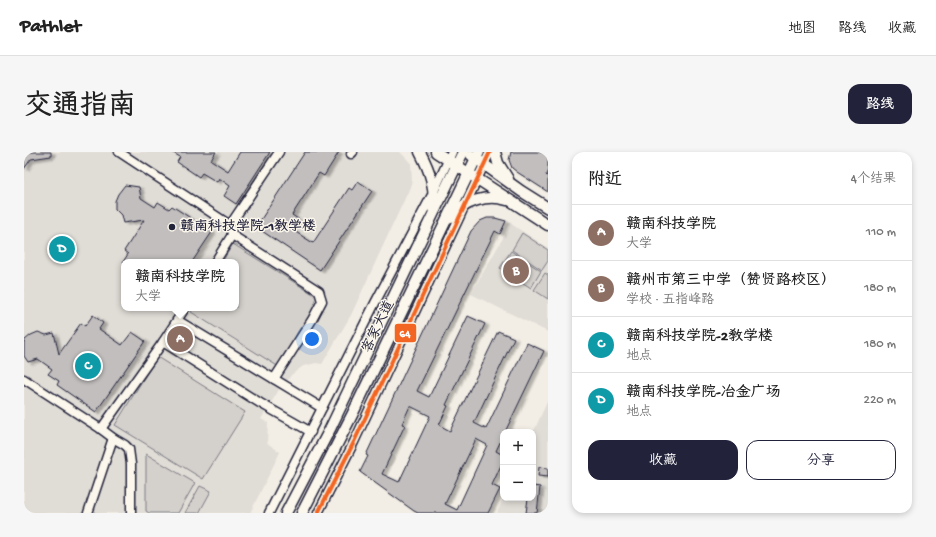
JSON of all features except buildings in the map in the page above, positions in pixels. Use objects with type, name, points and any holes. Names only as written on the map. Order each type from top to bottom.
[{"type":"main road","points":[[420,152],[429,169],[434,191],[434,206],[431,218]]},
{"type":"main road","points":[[436,152],[452,159],[511,202],[548,225]]},
{"type":"main road","name":"客家大道","points":[[286,513],[330,429],[431,218],[452,159],[463,152]]},
{"type":"main road","points":[[466,152],[480,158],[521,191],[548,208]]},
{"type":"main road","points":[[495,152],[503,171],[511,182],[521,191]]},
{"type":"main road","name":"客家大道","points":[[302,513],[344,432],[445,225],[474,176],[480,158]]},
{"type":"main road","points":[[445,225],[454,213],[473,201],[488,198],[504,199],[511,202]]},
{"type":"street","points":[[119,152],[230,225]]},
{"type":"street","points":[[217,259],[232,235],[230,225],[279,152]]},
{"type":"street","points":[[480,158],[490,152]]},
{"type":"street","points":[[269,513],[375,303],[452,159]]},
{"type":"street","points":[[318,513],[354,442],[466,205],[474,176]]},
{"type":"street","points":[[232,235],[319,291],[322,300],[312,320],[274,379]]},
{"type":"street","points":[[101,429],[163,342],[183,311]]},
{"type":"street","points":[[177,320],[322,408]]},
{"type":"street","points":[[163,342],[260,403],[311,432]]},
{"type":"street","points":[[24,379],[129,449],[131,464],[131,513]]},
{"type":"street","points":[[88,513],[113,438]]},
{"type":"shaded area","points":[[24,152],[400,152],[411,163],[412,183],[351,315],[322,364],[316,363],[303,366],[291,375],[287,381],[285,380],[261,419],[268,423],[267,443],[280,452],[250,513],[24,513]]},
{"type":"shaded area","points":[[511,224],[548,248],[548,332],[471,294]]},
{"type":"shaded area","points":[[522,233],[548,250],[548,261],[542,270],[512,250]]},
{"type":"shaded area","points":[[233,244],[321,299],[279,367],[191,312],[239,311],[239,259],[224,259]]},
{"type":"shaded area","points":[[511,251],[541,271],[531,288],[500,268]]},
{"type":"shaded area","points":[[545,273],[548,275],[548,299],[534,290]]},
{"type":"shaded area","points":[[157,357],[245,412],[203,479],[115,425]]},
{"type":"shaded area","points":[[548,400],[548,513],[497,513],[502,501],[536,501],[535,429]]},
{"type":"shaded area","points":[[146,454],[195,483],[178,513],[149,513],[146,511]]},
{"type":"shaded area","points":[[200,486],[211,491],[199,513],[185,513]]},
{"type":"transit line","name":"64","points":[[318,513],[354,442],[490,152]]},
{"type":"place","name":"赣南科技学院-1教学楼","points":[[172,227]]},
{"type":"place","name":"赣南科技学院-冶金广场","points":[[62,249]]},
{"type":"place","name":"赣州市第三中学（赞贤路校区）","points":[[516,271]]},
{"type":"place","name":"赣南科技学院","points":[[180,339]]},
{"type":"place","name":"赣南科技学院-2教学楼","points":[[88,366]]}]
